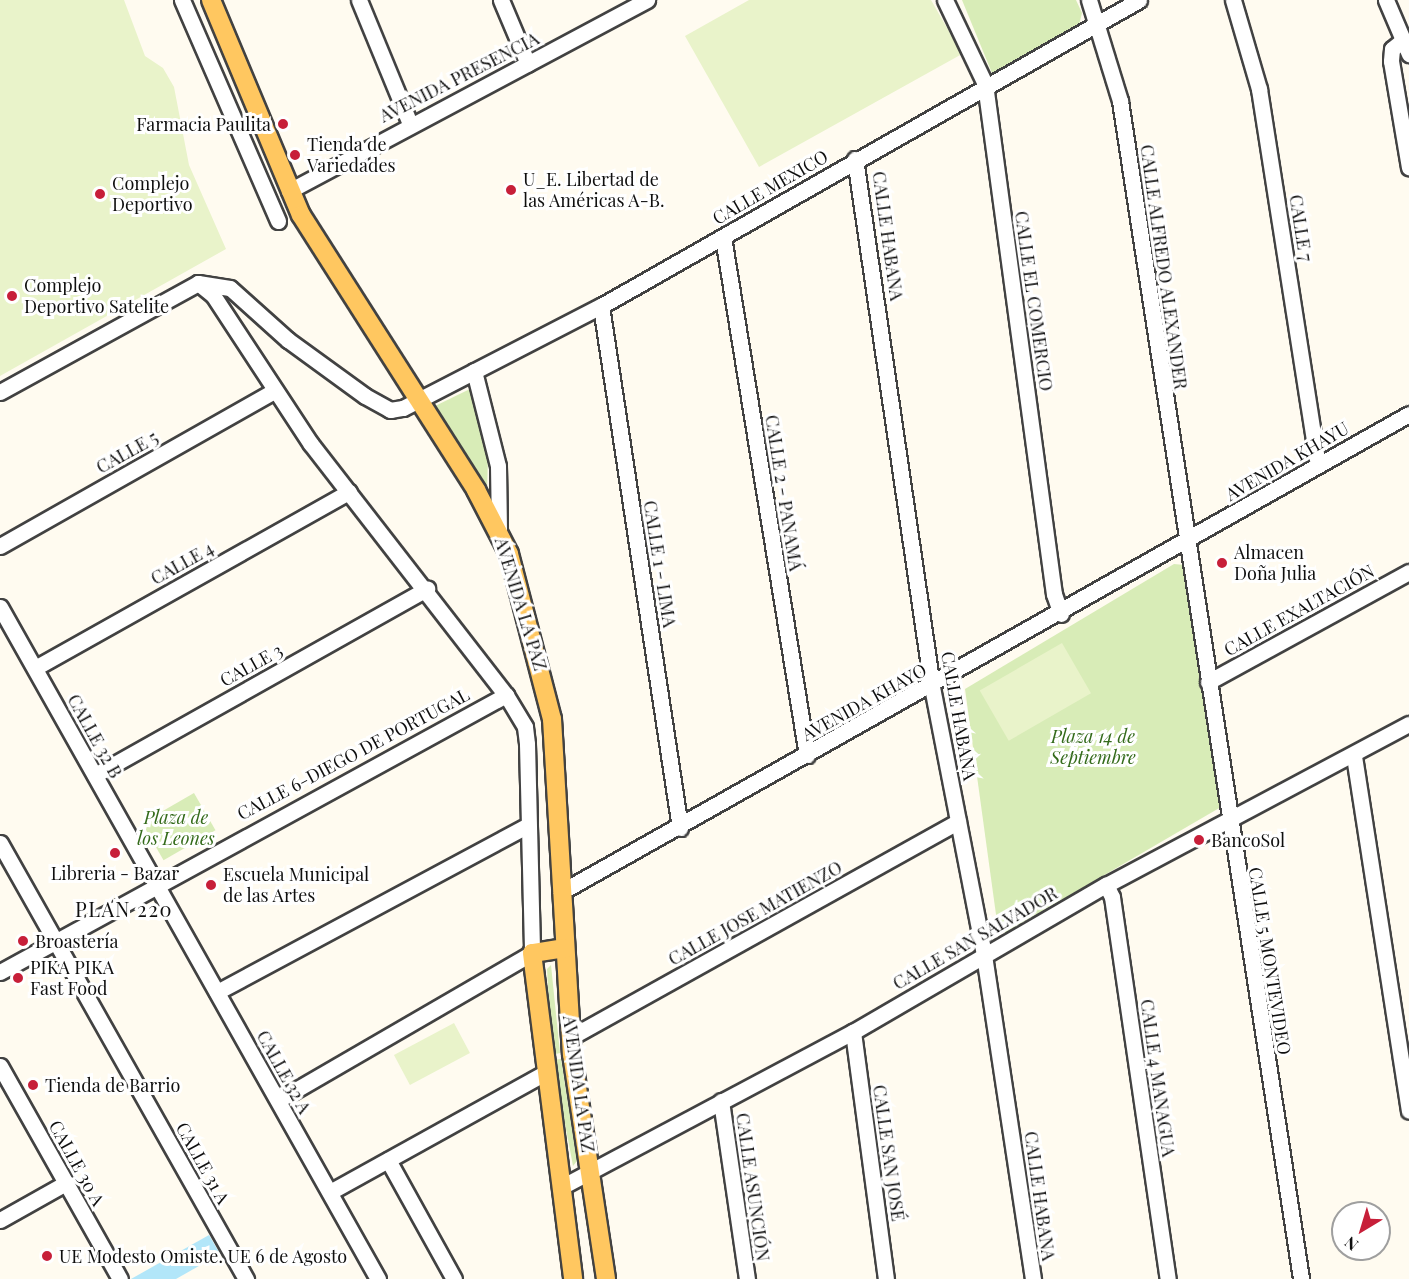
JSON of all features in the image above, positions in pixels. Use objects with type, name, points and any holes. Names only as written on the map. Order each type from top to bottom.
[{"type":"main road","name":"AVENIDA LA PAZ","points":[[211,0],[289,191],[417,403],[499,531],[529,619],[552,719],[571,1038],[606,1279]]},
{"type":"main road","points":[[532,953],[565,948]]},
{"type":"main road","name":"AVENIDA LA PAZ","points":[[532,953],[543,1074],[573,1279]]},
{"type":"street","points":[[182,0],[278,221]]},
{"type":"street","points":[[359,0],[410,124]]},
{"type":"street","points":[[501,0],[528,64]]},
{"type":"street","name":"AVENIDA PRESENCIA","points":[[289,191],[410,124],[647,0]]},
{"type":"street","name":"CALLE EL COMERCIO","points":[[945,0],[985,84],[1054,594],[1061,614]]},
{"type":"street","name":"CALLE ALFREDO ALEXANDER","points":[[1089,0],[1099,23],[1120,101],[1184,543]]},
{"type":"street","name":"CALLE MEXICO","points":[[198,283],[230,288],[295,346],[390,410],[417,403],[601,306],[985,84],[1139,0]]},
{"type":"street","name":"CALLE 7","points":[[1233,0],[1259,89],[1318,464]]},
{"type":"street","points":[[1386,0],[1406,47],[1392,49],[1391,61],[1409,167]]},
{"type":"street","name":"CALLE HABANA","points":[[855,159],[932,687],[984,955],[1033,1279]]},
{"type":"street","name":"CALLE 2 - PANAMÁ","points":[[723,237],[807,755]]},
{"type":"street","points":[[0,392],[198,283]]},
{"type":"street","name":"AVENIDA LA PAZ","points":[[198,283],[213,296],[274,391],[506,695],[525,727],[532,953]]},
{"type":"street","name":"CALLE 1 - LIMA","points":[[601,306],[680,828]]},
{"type":"street","points":[[474,371],[498,466],[499,531]]},
{"type":"street","name":"CALLE 5","points":[[0,546],[274,391]]},
{"type":"street","name":"AVENIDA KHAYU","points":[[1184,543],[1318,464],[1409,414]]},
{"type":"street","name":"CALLE 4","points":[[35,668],[349,492]]},
{"type":"street","name":"AVENIDA KHAYO","points":[[561,892],[932,687],[1184,543]]},
{"type":"street","name":"CALLE 5 MONTEVIDEO","points":[[1184,543],[1208,682],[1227,820],[1301,1279]]},
{"type":"street","name":"CALLE EXALTACIÓN","points":[[1208,682],[1409,572]]},
{"type":"street","name":"CALLE 3","points":[[95,775],[427,590]]},
{"type":"street","name":"CALLE 32 B","points":[[0,607],[156,884]]},
{"type":"street","name":"CALLE 6-DIEGO DE PORTUGAL","points":[[0,972],[156,884],[506,695]]},
{"type":"street","name":"CALLE SAN SALVADOR","points":[[561,1187],[853,1032],[1106,885],[1227,820],[1354,756],[1409,724]]},
{"type":"street","points":[[1354,756],[1409,1112]]},
{"type":"street","name":"CALLE JOSE MATIENZO","points":[[571,1038],[958,822]]},
{"type":"street","points":[[217,992],[527,826]]},
{"type":"street","name":"CALLE 31 A","points":[[0,843],[246,1279]]},
{"type":"street","name":"CALLE 32 A","points":[[156,884],[378,1279]]},
{"type":"street","name":"CALLE 4 MANAGUA","points":[[1106,885],[1112,897],[1168,1279]]},
{"type":"street","points":[[278,1100],[532,953]]},
{"type":"street","name":"CALLE SAN JOSÉ","points":[[853,1032],[886,1279]]},
{"type":"street","name":"CALLE 30 A","points":[[0,1066],[6,1092],[66,1183],[120,1279]]},
{"type":"street","points":[[330,1192],[543,1074]]},
{"type":"street","name":"CALLE ASUNCIÓN","points":[[720,1101],[747,1279]]},
{"type":"street","points":[[388,1160],[454,1279]]},
{"type":"street","points":[[0,1220],[66,1183]]},
{"type":"green space","name":"Complejo Deportivo","points":[[0,0],[124,0],[145,56],[163,68],[174,87],[189,165],[226,249],[0,376]]},
{"type":"green space","points":[[749,0],[931,0],[962,54],[759,167],[685,36]]},
{"type":"green space","points":[[962,0],[1076,0],[1082,13],[1079,25],[992,73]]},
{"type":"green space","points":[[470,389],[488,456],[487,492],[435,406]]},
{"type":"green space","name":"Plaza 14 de Septiembre","points":[[1174,564],[1184,565],[1221,807],[1005,933],[998,929],[965,689]]},
{"type":"green space","points":[[1062,643],[1091,693],[1009,741],[980,690]]},
{"type":"green space","name":"Plaza de los Leones","points":[[194,793],[216,830],[164,860],[142,823]]},
{"type":"green space","points":[[551,965],[560,1053],[552,1055],[547,969]]},
{"type":"green space","points":[[454,1023],[470,1053],[410,1085],[394,1055]]},
{"type":"green space","points":[[561,1059],[577,1161],[573,1166],[553,1060]]},
{"type":"water","points":[[209,1235],[220,1254],[176,1279],[131,1279]]},
{"type":"place","name":"Farmacia Paulita","points":[[283,124]]},
{"type":"place","name":"Tienda de Variedades","points":[[295,155]]},
{"type":"place","name":"U_E. Libertad de las Américas A-B.","points":[[511,190]]},
{"type":"place","name":"Complejo Deportivo","points":[[100,194]]},
{"type":"place","name":"Complejo Deportivo Satelite","points":[[12,296]]},
{"type":"place","name":"Almacen Doña Julia","points":[[1222,563]]},
{"type":"place","name":"BancoSol","points":[[1199,840]]},
{"type":"place","name":"Libreria - Bazar","points":[[115,853]]},
{"type":"place","name":"Escuela Municipal de las Artes","points":[[211,885]]},
{"type":"place","name":"Broastería","points":[[23,941]]},
{"type":"place","name":"PIKA PIKA Fast Food","points":[[18,978]]},
{"type":"place","name":"Tienda de Barrio","points":[[33,1085]]},
{"type":"place","name":"UE Modesto Omiste. UE 6 de Agosto","points":[[47,1256]]},
{"type":"district","name":"PLAN 220","points":[[124,908]]}]
